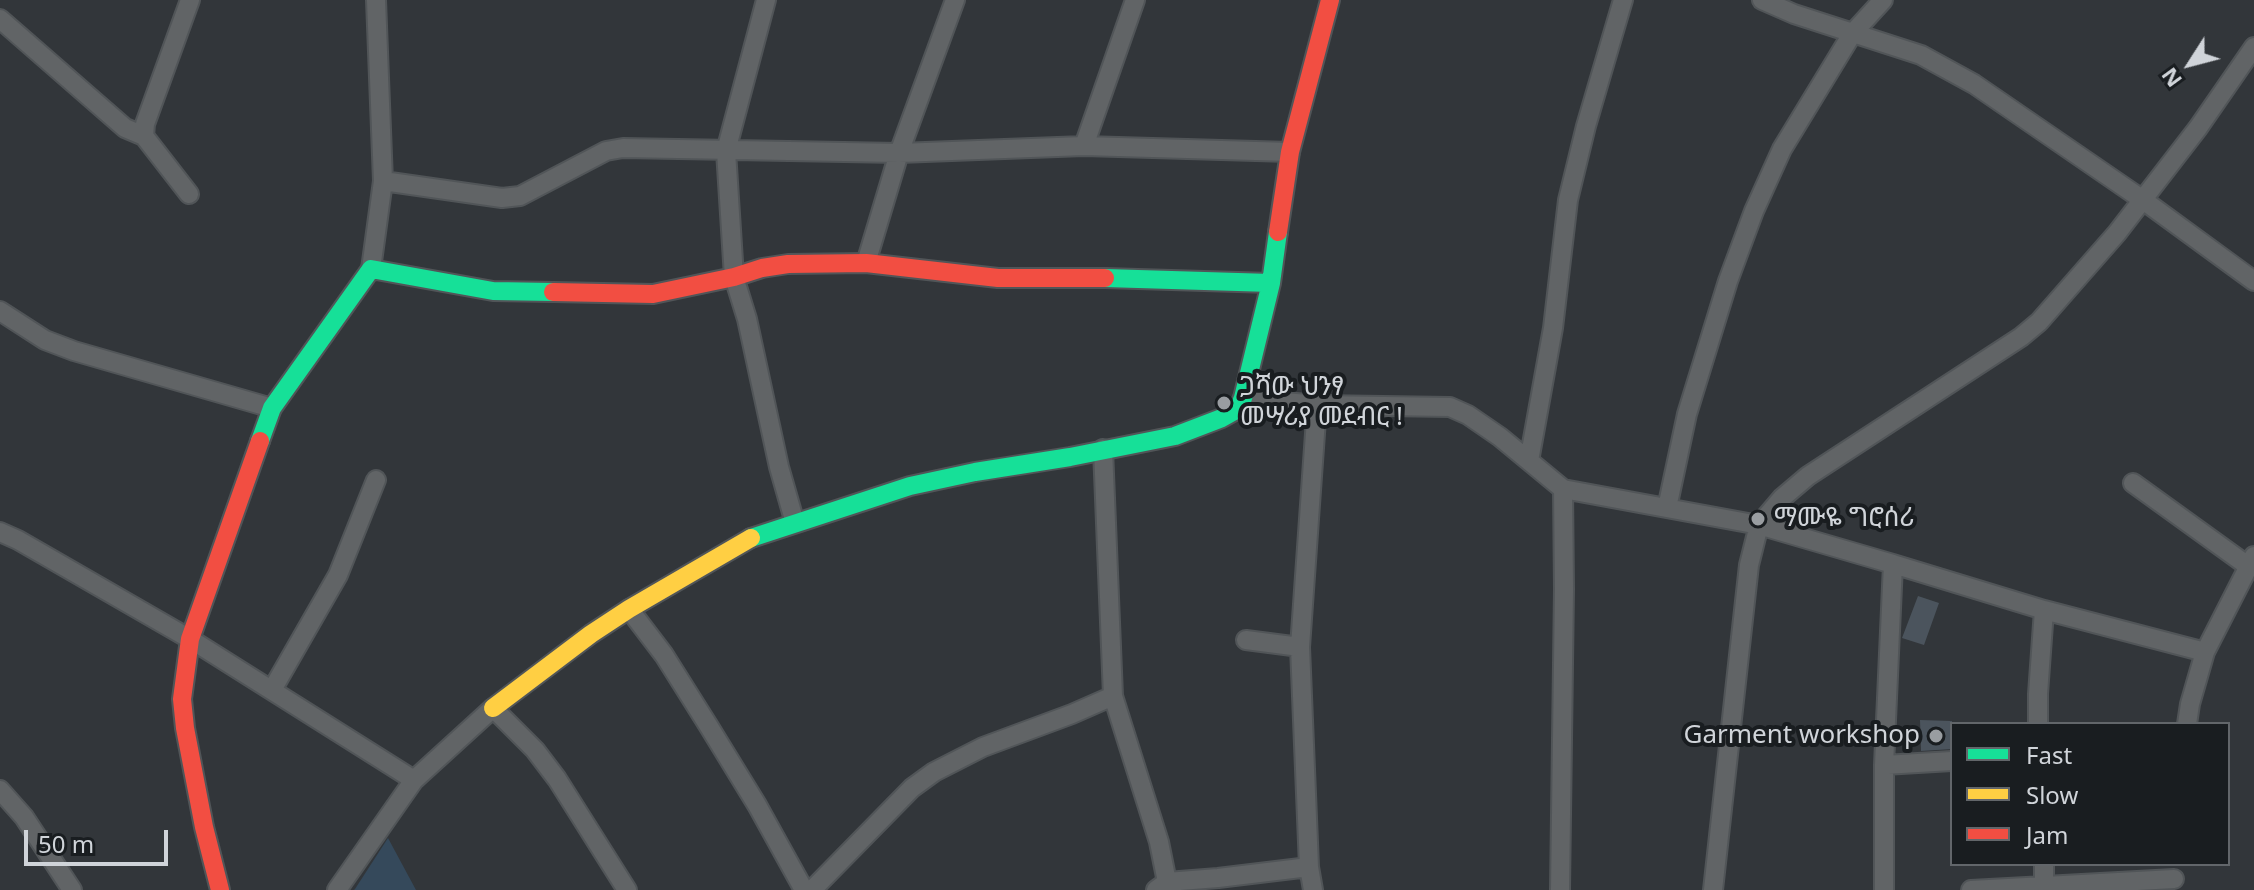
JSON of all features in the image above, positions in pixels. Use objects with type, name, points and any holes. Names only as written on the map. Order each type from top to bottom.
[{"type":"street","points":[[144,136],[145,124],[190,0]]},
{"type":"street","points":[[220,890],[185,728],[182,699],[190,639],[272,408],[371,269],[383,181],[376,0]]},
{"type":"street","points":[[766,0],[726,151],[734,277],[747,319],[779,467],[795,523]]},
{"type":"street","points":[[866,263],[899,153],[955,0]]},
{"type":"street","points":[[1084,146],[1135,0]]},
{"type":"street","points":[[337,890],[414,780],[493,708],[629,609],[757,535],[910,486],[1175,436],[1238,409],[1271,283],[1290,152],[1330,0]]},
{"type":"street","points":[[1529,461],[1553,328],[1568,200],[1623,0]]},
{"type":"street","points":[[1762,0],[1794,14],[1921,55],[1974,84],[2254,281]]},
{"type":"street","points":[[1667,508],[1687,414],[1728,281],[1754,211],[1782,149],[1852,34],[1883,0]]},
{"type":"street","points":[[0,19],[125,128],[144,136],[189,194]]},
{"type":"street","points":[[1713,890],[1749,565],[1759,525],[1782,498],[1808,476],[2021,337],[2039,322],[2143,200],[2254,47]]},
{"type":"street","points":[[383,181],[502,198],[520,196],[606,151],[623,148],[899,153],[1084,146],[1290,152]]},
{"type":"street","points":[[371,269],[493,291],[653,294],[788,264],[866,263],[998,278],[1271,283]]},
{"type":"street","points":[[0,311],[45,340],[59,345],[272,408]]},
{"type":"street","points":[[1243,398],[1317,405],[1450,407],[1468,415],[1500,437],[1563,489],[1759,525],[2044,610],[2205,652]]},
{"type":"street","points":[[1313,890],[1309,867],[1300,647],[1317,405]]},
{"type":"street","points":[[1103,449],[1113,696],[1159,842],[1164,887],[1309,867]]},
{"type":"street","points":[[272,690],[338,575],[376,480]]},
{"type":"street","points":[[2133,483],[2251,561],[2205,652],[2187,722]]},
{"type":"street","points":[[1560,890],[1563,489]]},
{"type":"street","points":[[0,532],[190,639],[414,780]]},
{"type":"street","points":[[1884,890],[1884,765],[1893,564]]},
{"type":"street","points":[[629,609],[664,655],[701,713],[804,890]]},
{"type":"street","points":[[2038,722],[2044,610]]},
{"type":"street","points":[[1246,640],[1300,647]]},
{"type":"street","points":[[812,890],[912,788],[934,772],[983,747],[1113,696]]},
{"type":"street","points":[[493,708],[535,750],[557,779],[627,890]]},
{"type":"street","points":[[1884,765],[1950,761]]},
{"type":"street","points":[[0,790],[24,817],[72,890]]},
{"type":"street","points":[[2044,866],[2044,885]]},
{"type":"street","points":[[1971,890],[2175,878]]},
{"type":"shaded area","points":[[388,838],[416,890],[354,890],[355,889]]},
{"type":"building","points":[[1918,596],[1939,603],[1924,645],[1902,638]]},
{"type":"building","name":"Garment workshop","points":[[1920,720],[1952,721],[1950,749],[1921,751]]},
{"type":"traffic: fast","points":[[751,538],[910,486],[1175,436],[1238,409],[1271,283],[1278,232]]},
{"type":"traffic: fast","points":[[260,441],[272,408],[371,269],[493,291],[553,292]]},
{"type":"traffic: fast","points":[[1105,278],[1271,283]]},
{"type":"traffic: slow","points":[[493,708],[591,634],[751,538]]},
{"type":"traffic: jam","points":[[1278,232],[1290,152],[1330,0]]},
{"type":"traffic: jam","points":[[553,292],[653,294],[788,264],[866,263],[998,278],[1105,278]]},
{"type":"traffic: jam","points":[[220,890],[204,827],[182,699],[190,639],[260,441]]},
{"type":"place","name":"ጋሻው ህንፃ መሣሪያ መደብር !","points":[[1224,403]]},
{"type":"place","name":"ማሙዬ ግሮሰሪ","points":[[1758,519]]},
{"type":"place","name":"Garment workshop","points":[[1936,736]]}]
